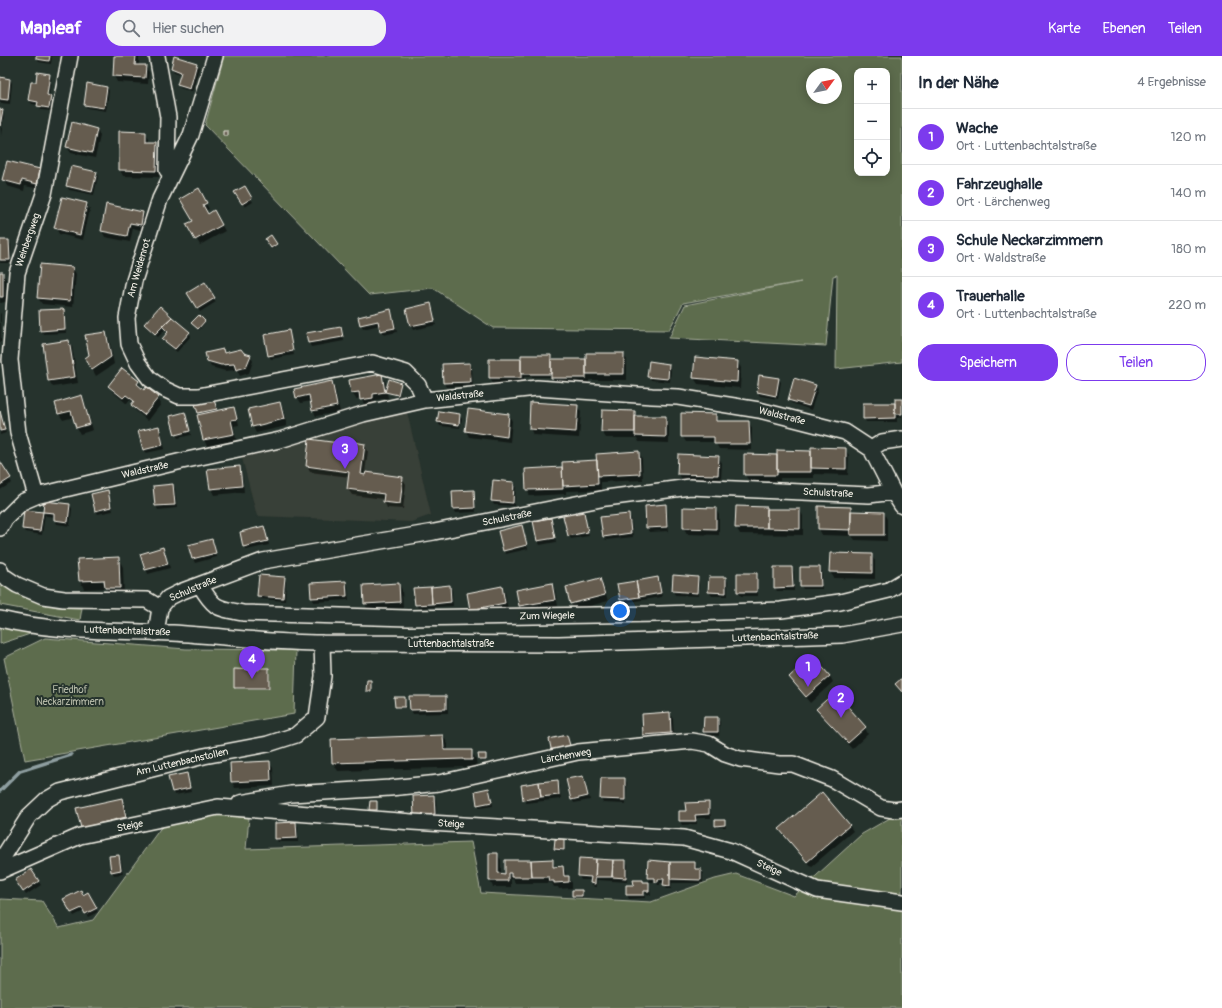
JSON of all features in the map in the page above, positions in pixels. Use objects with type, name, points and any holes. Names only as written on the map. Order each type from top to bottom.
[{"type":"street","name":"Weinbergweg","points":[[36,496],[18,433],[10,360],[17,273],[44,194],[70,56]]},
{"type":"street","points":[[157,56],[168,117],[167,170],[171,174]]},
{"type":"street","name":"Am Weidenrot","points":[[214,56],[191,135],[160,199],[134,281],[127,318],[129,344],[138,364],[150,379],[164,389],[179,396],[198,396],[372,363],[406,373],[418,386],[424,400]]},
{"type":"street","name":"Waldstraße","points":[[0,528],[6,519],[22,502],[36,496],[182,461],[280,440],[363,414],[424,400],[537,388],[678,397],[759,410],[845,432],[871,449],[893,492],[902,506]]},
{"type":"street","points":[[871,449],[882,442],[902,439]]},
{"type":"street","name":"Schulstraße","points":[[156,633],[160,608],[168,598],[263,561],[434,532],[606,498],[690,487],[869,495],[893,492]]},
{"type":"street","points":[[0,570],[2,575],[17,585],[43,596],[64,599],[147,600],[160,608]]},
{"type":"street","name":"Zum Wiegele","points":[[200,585],[212,604],[222,609],[243,613],[408,618],[652,614],[781,610],[840,602],[889,590],[902,582]]},
{"type":"street","name":"Luttenbachtalstraße","points":[[0,619],[51,628],[172,633],[322,644],[559,644],[834,636],[902,624]]},
{"type":"street","name":"Am Luttenbachstollen","points":[[0,862],[30,816],[46,800],[60,792],[204,756],[268,744],[296,735],[318,717],[323,676],[322,644]]},
{"type":"street","name":"Lärchenweg","points":[[218,807],[291,794],[390,788],[439,783],[578,752],[692,741],[709,744],[725,754],[740,759],[779,764],[794,764],[832,779],[882,808],[894,810],[902,809]]},
{"type":"street","name":"Steige","points":[[0,871],[80,836],[218,807],[412,822],[684,838],[731,850],[817,890],[902,902]]},
{"type":"shaded area","points":[[407,412],[431,515],[411,522],[257,516],[241,454]]},
{"type":"green space","points":[[224,56],[902,56],[902,362],[836,369],[837,275],[833,276],[826,346],[669,338],[685,305],[801,282],[683,303],[669,330],[493,328],[433,288],[369,295],[205,125]]},
{"type":"green space","points":[[0,583],[26,598],[57,607],[82,608],[80,620],[0,605]]},
{"type":"green space","points":[[0,627],[33,633],[0,644]]},
{"type":"green space","name":"Friedhof Neckarzimmern","points":[[45,638],[186,649],[296,650],[294,714],[25,760],[4,658]]},
{"type":"green space","points":[[208,813],[249,818],[246,849],[471,842],[481,893],[651,902],[715,879],[736,874],[794,896],[862,834],[895,815],[902,814],[902,1008],[0,1008],[0,899],[42,901],[59,928],[93,920],[165,822]]},
{"type":"building","points":[[36,56],[50,56],[49,61],[36,59]]},
{"type":"building","points":[[114,56],[136,56],[135,65],[146,65],[145,78],[113,76]]},
{"type":"building","points":[[174,56],[197,63],[190,89],[177,85],[181,72],[171,68]]},
{"type":"building","points":[[37,72],[50,74],[47,95],[51,96],[49,108],[37,106],[38,102],[28,100],[31,82],[36,82]]},
{"type":"building","points":[[0,77],[10,79],[8,100],[0,99]]},
{"type":"building","points":[[87,83],[107,87],[104,108],[84,105]]},
{"type":"building","points":[[0,109],[3,110],[0,126]]},
{"type":"building","points":[[72,122],[97,129],[92,153],[66,147]]},
{"type":"building","points":[[119,131],[146,132],[146,142],[157,142],[156,171],[119,170]]},
{"type":"building","points":[[223,131],[228,131],[228,136],[223,136]]},
{"type":"building","points":[[7,161],[40,169],[37,184],[22,180],[21,185],[2,180]]},
{"type":"building","points":[[71,166],[97,172],[92,192],[66,186]]},
{"type":"building","points":[[245,186],[252,198],[242,204],[234,192]]},
{"type":"building","points":[[199,188],[207,203],[203,205],[208,214],[214,210],[222,225],[195,240],[186,224],[193,221],[180,199]]},
{"type":"building","points":[[62,197],[87,203],[80,235],[54,228]]},
{"type":"building","points":[[106,204],[143,212],[141,225],[130,223],[127,236],[101,231]]},
{"type":"building","points":[[271,235],[277,244],[271,248],[265,239]]},
{"type":"building","points":[[0,240],[9,240],[10,260],[0,260]]},
{"type":"building","points":[[40,264],[73,267],[70,301],[37,298]]},
{"type":"building","points":[[0,272],[3,272],[3,297],[0,297]]},
{"type":"building","points":[[205,282],[215,298],[197,309],[187,293]]},
{"type":"building","points":[[431,303],[435,321],[410,326],[406,309]]},
{"type":"building","points":[[160,306],[172,317],[155,334],[144,324]]},
{"type":"building","points":[[64,309],[65,329],[40,331],[39,310]]},
{"type":"building","points":[[391,309],[395,328],[380,331],[378,321],[360,325],[358,317]]},
{"type":"building","points":[[199,315],[205,321],[198,329],[191,323]]},
{"type":"building","points":[[172,317],[190,332],[175,349],[162,339],[168,332],[162,326]]},
{"type":"building","points":[[341,327],[343,337],[308,343],[306,333]]},
{"type":"building","points":[[289,330],[293,351],[268,356],[264,335]]},
{"type":"building","points":[[106,332],[111,357],[92,370],[85,358],[89,355],[85,335]]},
{"type":"building","points":[[69,340],[75,377],[48,381],[43,344]]},
{"type":"building","points":[[223,349],[224,353],[241,349],[244,353],[251,355],[246,367],[236,370],[234,364],[221,365],[207,361],[205,353]]},
{"type":"building","points":[[586,353],[624,353],[624,374],[586,374]]},
{"type":"building","points":[[521,355],[551,355],[551,374],[521,374]]},
{"type":"building","points":[[695,357],[738,361],[737,382],[693,378]]},
{"type":"building","points":[[489,359],[521,359],[521,378],[489,378]]},
{"type":"building","points":[[551,359],[586,359],[586,378],[551,378]]},
{"type":"building","points":[[649,361],[669,364],[668,379],[647,377]]},
{"type":"building","points":[[470,363],[471,382],[443,383],[442,364]]},
{"type":"building","points":[[122,368],[139,381],[137,384],[144,390],[146,387],[159,397],[144,415],[131,405],[134,401],[126,395],[123,398],[108,386]]},
{"type":"building","points":[[382,374],[385,392],[373,394],[373,398],[360,400],[359,392],[351,393],[349,380]]},
{"type":"building","points":[[759,375],[779,378],[776,396],[757,392]]},
{"type":"building","points":[[794,378],[816,385],[809,406],[788,400]]},
{"type":"building","points":[[389,379],[401,383],[398,395],[385,392]]},
{"type":"building","points":[[332,381],[337,406],[312,411],[309,395],[296,398],[294,389]]},
{"type":"building","points":[[82,395],[90,424],[76,428],[71,411],[58,414],[55,403]]},
{"type":"building","points":[[895,399],[902,399],[902,414],[895,414]]},
{"type":"building","points":[[214,400],[217,409],[198,413],[195,404]]},
{"type":"building","points":[[280,402],[284,419],[252,427],[248,409]]},
{"type":"building","points":[[530,402],[578,405],[576,432],[529,429]]},
{"type":"building","points":[[863,403],[895,403],[895,418],[863,419]]},
{"type":"building","points":[[234,407],[237,419],[231,420],[234,434],[203,440],[197,415]]},
{"type":"building","points":[[468,409],[509,414],[507,437],[465,431]]},
{"type":"building","points":[[602,410],[635,411],[635,432],[601,432]]},
{"type":"building","points":[[0,411],[5,430],[0,431]]},
{"type":"building","points":[[439,411],[460,414],[459,425],[437,422]]},
{"type":"building","points":[[185,412],[190,431],[175,435],[170,416]]},
{"type":"building","points":[[681,413],[716,414],[716,421],[749,421],[750,444],[714,444],[714,437],[681,437]]},
{"type":"building","points":[[635,416],[666,416],[666,437],[635,436]]},
{"type":"building","points":[[159,426],[163,445],[143,450],[138,431]]},
{"type":"building","points":[[309,439],[354,445],[354,442],[365,444],[361,474],[365,475],[366,472],[403,477],[400,504],[383,502],[384,494],[347,489],[349,472],[306,466]]},
{"type":"building","points":[[811,447],[846,448],[846,469],[811,468]]},
{"type":"building","points":[[777,450],[811,451],[811,472],[777,472]]},
{"type":"building","points":[[639,451],[640,474],[598,476],[596,454]]},
{"type":"building","points":[[678,454],[719,456],[718,475],[677,474]]},
{"type":"building","points":[[744,454],[777,455],[777,475],[744,475]]},
{"type":"building","points":[[597,460],[598,484],[563,486],[562,462]]},
{"type":"building","points":[[0,461],[11,478],[0,485]]},
{"type":"building","points":[[240,466],[242,486],[210,489],[207,469]]},
{"type":"building","points":[[562,467],[563,489],[526,490],[525,469]]},
{"type":"building","points":[[493,480],[514,482],[513,503],[491,501]]},
{"type":"building","points":[[173,484],[175,505],[155,506],[153,486]]},
{"type":"building","points":[[108,490],[111,507],[95,511],[91,494]]},
{"type":"building","points":[[474,490],[475,508],[453,509],[452,491]]},
{"type":"building","points":[[44,501],[70,504],[68,522],[54,520],[54,513],[43,512]]},
{"type":"building","points":[[666,504],[667,527],[646,528],[645,506]]},
{"type":"building","points":[[736,506],[767,507],[767,528],[735,528]]},
{"type":"building","points":[[818,506],[851,507],[851,530],[818,529]]},
{"type":"building","points":[[683,507],[716,508],[716,529],[683,528]]},
{"type":"building","points":[[767,509],[800,509],[800,529],[767,528]]},
{"type":"building","points":[[24,510],[43,512],[40,531],[22,529]]},
{"type":"building","points":[[851,511],[884,512],[884,535],[850,535]]},
{"type":"building","points":[[584,512],[588,532],[568,536],[563,516]]},
{"type":"building","points":[[629,514],[631,533],[603,537],[600,517]]},
{"type":"building","points":[[551,518],[555,538],[537,541],[533,521]]},
{"type":"building","points":[[522,525],[527,545],[503,551],[498,531]]},
{"type":"building","points":[[264,526],[268,541],[243,547],[240,532]]},
{"type":"building","points":[[212,539],[216,553],[192,559],[188,545]]},
{"type":"building","points":[[163,547],[168,564],[145,570],[140,554]]},
{"type":"building","points":[[830,553],[872,554],[872,573],[829,572]]},
{"type":"building","points":[[119,557],[120,588],[105,588],[104,580],[79,581],[77,559]]},
{"type":"building","points":[[774,567],[792,567],[793,587],[774,588]]},
{"type":"building","points":[[800,567],[820,567],[821,586],[800,586]]},
{"type":"building","points":[[737,573],[757,573],[757,592],[737,592]]},
{"type":"building","points":[[259,575],[285,577],[283,598],[257,596]]},
{"type":"building","points":[[673,575],[698,577],[697,593],[672,591]]},
{"type":"building","points":[[658,577],[661,593],[639,597],[636,581]]},
{"type":"building","points":[[709,577],[726,577],[726,593],[708,592]]},
{"type":"building","points":[[600,578],[605,595],[570,604],[566,587]]},
{"type":"building","points":[[346,581],[347,596],[311,598],[310,583]]},
{"type":"building","points":[[636,581],[639,597],[620,600],[617,584]]},
{"type":"building","points":[[399,583],[400,602],[364,604],[363,585]]},
{"type":"building","points":[[552,583],[555,600],[519,606],[516,590]]},
{"type":"building","points":[[450,585],[451,602],[432,604],[431,587]]},
{"type":"building","points":[[502,586],[505,603],[470,610],[467,593]]},
{"type":"building","points":[[431,587],[432,604],[415,605],[413,588]]},
{"type":"building","points":[[817,661],[830,676],[806,697],[789,677],[805,662],[810,668]]},
{"type":"building","points":[[259,668],[269,668],[269,688],[234,688],[234,669],[259,670]]},
{"type":"building","points":[[902,678],[902,692],[895,684]]},
{"type":"building","points":[[367,680],[371,680],[371,691],[366,691]]},
{"type":"building","points":[[835,692],[866,727],[848,743],[816,709]]},
{"type":"building","points":[[409,696],[446,696],[446,709],[410,710]]},
{"type":"building","points":[[394,697],[405,697],[405,707],[395,707]]},
{"type":"building","points":[[670,712],[671,733],[643,735],[642,714]]},
{"type":"building","points":[[704,717],[718,717],[718,732],[703,732]]},
{"type":"building","points":[[443,735],[444,750],[472,750],[472,760],[332,763],[331,739]]},
{"type":"building","points":[[567,735],[571,749],[552,753],[549,739]]},
{"type":"building","points":[[478,754],[486,754],[486,760],[479,760]]},
{"type":"building","points":[[270,761],[271,780],[231,782],[230,763]]},
{"type":"building","points":[[187,773],[190,788],[172,792],[168,777]]},
{"type":"building","points":[[583,776],[588,796],[571,800],[566,779]]},
{"type":"building","points":[[601,778],[625,778],[625,800],[600,799]]},
{"type":"building","points":[[558,780],[559,795],[541,797],[539,782]]},
{"type":"building","points":[[539,782],[541,797],[523,800],[521,785]]},
{"type":"building","points":[[489,788],[492,802],[477,805],[475,791]]},
{"type":"building","points":[[822,792],[850,825],[807,862],[779,829]]},
{"type":"building","points":[[434,795],[435,814],[414,816],[413,796]]},
{"type":"building","points":[[122,798],[126,817],[81,828],[76,808]]},
{"type":"building","points":[[370,801],[377,801],[377,810],[369,810]]},
{"type":"building","points":[[709,802],[709,814],[695,815],[696,821],[679,821],[679,811],[686,811],[685,803]]},
{"type":"building","points":[[715,820],[725,820],[725,825],[715,826]]},
{"type":"building","points":[[296,822],[297,838],[275,839],[275,823]]},
{"type":"building","points":[[555,839],[564,839],[564,850],[554,849]]},
{"type":"building","points":[[489,853],[498,853],[498,873],[505,874],[505,860],[531,860],[532,877],[511,877],[511,873],[508,873],[508,881],[489,881]]},
{"type":"building","points":[[119,855],[121,870],[111,872],[109,856]]},
{"type":"building","points":[[579,858],[596,859],[595,884],[590,883],[591,877],[578,876]]},
{"type":"building","points":[[553,859],[553,867],[563,866],[564,876],[569,876],[569,882],[554,883],[554,881],[550,881],[549,877],[532,877],[531,860]]},
{"type":"building","points":[[596,859],[613,860],[612,877],[595,877]]},
{"type":"building","points":[[613,860],[626,860],[626,878],[612,877]]},
{"type":"building","points":[[648,860],[670,862],[670,886],[663,885],[664,879],[658,879],[658,882],[655,882],[655,878],[647,878]]},
{"type":"building","points":[[670,862],[695,862],[695,869],[701,869],[701,880],[670,879]]},
{"type":"building","points":[[31,869],[39,881],[23,892],[15,880]]},
{"type":"building","points":[[633,880],[643,880],[643,882],[649,882],[649,891],[644,891],[644,895],[626,895],[626,885],[634,885]]},
{"type":"building","points":[[81,890],[83,895],[88,892],[97,908],[85,914],[82,908],[71,913],[63,899]]},
{"type":"building","points":[[572,890],[582,890],[582,896],[572,896]]},
{"type":"waterway","points":[[0,791],[20,771],[71,755]]},
{"type":"place","name":"Schule Neckarzimmern","points":[[345,469]]},
{"type":"place","name":"Trauerhalle","points":[[252,679]]},
{"type":"place","name":"Wache","points":[[808,687]]},
{"type":"place","name":"Fahrzeughalle","points":[[841,718]]}]
